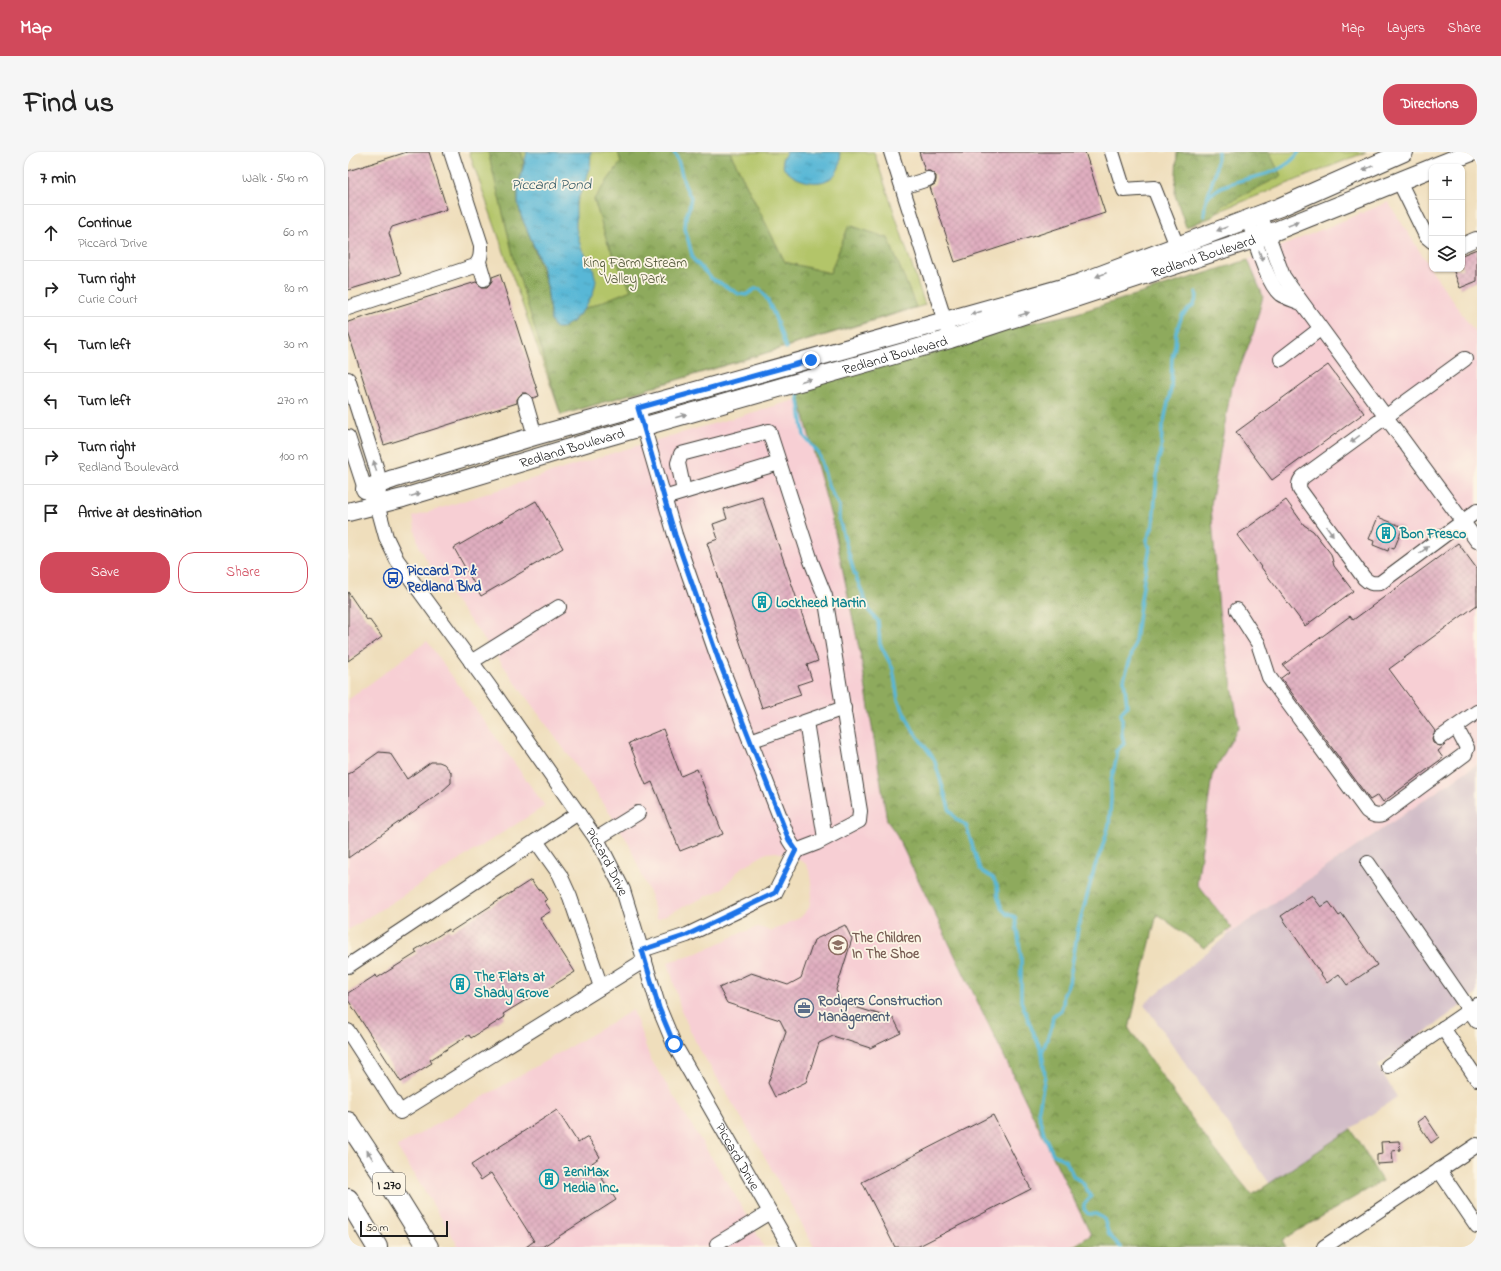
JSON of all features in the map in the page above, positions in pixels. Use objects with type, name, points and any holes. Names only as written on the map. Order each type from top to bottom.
[{"type":"highway","name":"I 270","points":[[348,1122],[388,1181],[428,1247]]},
{"type":"highway","points":[[348,1199],[377,1247]]},
{"type":"main road","name":"Redland Boulevard","points":[[372,486],[535,436],[1077,284],[1280,207],[1404,152]]},
{"type":"main road","name":"Redland Boulevard","points":[[1441,164],[1473,152]]},
{"type":"main road","points":[[1473,152],[1477,158]]},
{"type":"main road","name":"Redland Boulevard","points":[[348,512],[403,498],[950,339],[1261,237],[1429,169]]},
{"type":"street","points":[[348,308],[475,266],[479,262],[481,256],[481,245],[451,152]]},
{"type":"street","points":[[891,152],[950,339]]},
{"type":"street","points":[[1112,152],[1124,190],[1154,188],[1177,246]]},
{"type":"street","points":[[903,188],[928,180]]},
{"type":"street","points":[[1399,181],[1426,236],[1429,238]]},
{"type":"street","points":[[1254,217],[1261,237],[1269,279],[1274,288],[1281,295],[1301,302],[1477,541]]},
{"type":"street","points":[[1465,244],[1477,240]]},
{"type":"street","points":[[479,262],[484,279]]},
{"type":"street","points":[[1281,359],[1320,329]]},
{"type":"street","points":[[1465,360],[1300,479],[1299,486],[1300,490],[1364,578],[1373,584],[1380,583],[1477,511]]},
{"type":"street","name":"Piccard Drive","points":[[348,379],[375,464],[372,486]]},
{"type":"street","points":[[525,401],[535,436]]},
{"type":"street","points":[[638,408],[675,535],[719,661],[789,840],[796,850]]},
{"type":"street","points":[[348,1031],[400,1112],[601,987],[643,955],[775,893],[796,850],[825,838],[859,821],[860,811],[825,596],[811,561],[769,431],[682,454],[678,463],[684,492]]},
{"type":"street","name":"Piccard Drive","points":[[348,437],[372,486],[386,537],[397,560],[596,839],[623,890],[659,1008],[674,1044],[790,1247]]},
{"type":"street","points":[[664,498],[779,463]]},
{"type":"street","points":[[471,662],[559,607]]},
{"type":"street","points":[[1237,610],[1258,643],[1269,677],[1367,812],[1379,816],[1382,815],[1393,801],[1465,754],[1467,748],[1456,727]]},
{"type":"street","points":[[750,741],[844,708]]},
{"type":"street","points":[[1440,738],[1477,712]]},
{"type":"street","points":[[806,722],[825,838]]},
{"type":"street","points":[[348,966],[578,813]]},
{"type":"street","points":[[596,839],[638,813]]},
{"type":"street","points":[[536,841],[560,875],[570,897],[578,916],[601,987]]},
{"type":"street","points":[[1368,863],[1475,1012],[1443,1028],[1388,1066]]},
{"type":"street","points":[[1443,1028],[1477,1079]]},
{"type":"street","points":[[1324,1247],[1477,1145]]},
{"type":"street","points":[[1439,1170],[1477,1226]]},
{"type":"street","points":[[717,1244],[770,1212]]},
{"type":"shaded area","points":[[1388,202],[1429,266],[1429,272],[1433,272],[1477,335],[1477,764],[1229,934],[1209,927],[1172,880],[1219,611],[1211,505],[1231,387],[1238,373],[1263,296],[1248,260]]},
{"type":"shaded area","points":[[799,399],[834,528],[861,658],[887,821],[895,832],[1091,1235],[1069,1247],[814,1247],[761,1150],[697,1045],[681,1010],[668,962],[700,952],[741,933],[758,927],[771,931],[801,917],[809,908],[812,889],[809,870],[805,863],[793,856],[776,852],[767,853],[741,868],[722,889],[657,919],[651,897],[628,842],[604,804],[475,627],[435,575],[418,544],[413,517],[622,450]]},
{"type":"shaded area","points":[[427,641],[545,806],[348,930],[348,700]]},
{"type":"shaded area","points":[[1477,764],[1477,994],[1378,1066],[1397,1097],[1270,1184],[1144,1004],[1229,934]]},
{"type":"shaded area","points":[[633,1010],[650,1058],[741,1205],[764,1247],[459,1247],[397,1147]]},
{"type":"green space","name":"King Farm Stream Valley Park","points":[[469,152],[874,152],[925,305],[561,415]]},
{"type":"green space","name":"King Farm Stream Valley Park","points":[[488,152],[521,152],[524,161],[518,188],[518,202],[521,216],[529,234],[547,286],[551,321],[572,322],[584,309],[631,290],[607,242],[594,199],[621,162],[618,152],[730,152],[785,262],[830,273],[849,225],[888,238],[916,307],[561,415],[515,263]]},
{"type":"green space","points":[[1177,152],[1269,152],[1281,176],[1223,205],[1212,217],[1186,227],[1175,195]]},
{"type":"green space","points":[[1181,152],[1366,152],[1192,222]]},
{"type":"green space","points":[[1248,260],[1263,296],[1254,331],[1231,388],[1211,505],[1219,611],[1239,726],[1212,776],[1197,884],[1232,928],[1204,948],[1157,914],[1129,1029],[1207,1140],[1252,1195],[1351,1129],[1382,1181],[1282,1240],[1286,1247],[1072,1247],[1091,1235],[895,832],[887,821],[861,658],[834,528],[795,382],[950,339],[1074,314]]},
{"type":"water","name":"Piccard Pond","points":[[527,152],[591,152],[590,169],[576,204],[576,228],[581,248],[592,264],[596,281],[593,294],[584,309],[572,322],[562,328],[555,328],[551,321],[547,286],[542,266],[521,216],[518,202],[518,188]]},
{"type":"water","points":[[787,152],[839,152],[841,158],[839,167],[832,177],[821,182],[809,182],[793,176],[784,169],[782,159]]},
{"type":"building","points":[[407,152],[429,152],[447,209],[392,227],[389,233],[401,274],[348,290],[348,171]]},
{"type":"building","points":[[919,152],[1085,152],[1105,213],[955,262],[930,187],[935,184],[936,176],[930,171],[925,171]]},
{"type":"building","points":[[1477,249],[1477,281],[1460,288],[1454,272],[1465,272],[1465,254]]},
{"type":"building","points":[[500,274],[539,396],[533,398],[527,393],[522,393],[517,399],[517,403],[384,445],[348,332],[348,322],[476,282],[482,287],[487,287],[492,281],[492,277]]},
{"type":"building","points":[[1328,365],[1364,413],[1272,480],[1236,432]]},
{"type":"building","name":"Lockheed Martin","points":[[762,497],[818,661],[807,665],[812,680],[797,685],[801,695],[762,708],[707,543],[718,539],[713,524],[727,519],[724,509]]},
{"type":"building","points":[[1286,500],[1304,525],[1313,531],[1331,554],[1334,566],[1353,591],[1305,626],[1237,535]]},
{"type":"building","points":[[536,501],[563,548],[481,596],[454,548]]},
{"type":"building","name":"Bon Fresco","points":[[1378,517],[1403,527],[1394,549],[1389,547],[1388,551],[1373,545],[1374,541],[1369,539]]},
{"type":"building","points":[[1458,543],[1477,569],[1477,605],[1389,669],[1435,731],[1432,738],[1433,743],[1440,746],[1445,745],[1438,751],[1443,758],[1383,802],[1378,795],[1370,800],[1281,678],[1289,672],[1283,665],[1350,616],[1353,620]]},
{"type":"building","points":[[348,592],[367,620],[369,619],[382,637],[348,661]]},
{"type":"building","points":[[663,729],[681,776],[697,769],[723,834],[680,851],[652,782],[646,785],[629,743]]},
{"type":"building","points":[[379,752],[390,753],[407,779],[431,762],[439,762],[444,764],[451,772],[451,783],[440,793],[348,858],[348,774]]},
{"type":"building","name":"The Flats at Shady Grove","points":[[531,880],[538,890],[540,889],[547,900],[544,901],[551,911],[540,918],[575,972],[503,1014],[505,1017],[471,1038],[469,1035],[430,1060],[432,1063],[401,1082],[348,1000],[348,993],[376,975],[377,978],[417,953],[415,950],[449,929],[450,932]]},
{"type":"building","points":[[1312,895],[1321,907],[1329,902],[1339,916],[1342,914],[1377,965],[1347,985],[1339,974],[1327,983],[1281,916]]},
{"type":"building","points":[[845,925],[852,939],[836,990],[842,1003],[894,1019],[901,1033],[870,1048],[833,1036],[819,1043],[806,1082],[775,1097],[768,1083],[786,1032],[780,1020],[727,1003],[719,988],[751,973],[788,985],[801,978],[814,940]]},
{"type":"building","name":"ZeniMax Media Inc.","points":[[557,1110],[578,1143],[588,1137],[600,1157],[592,1163],[616,1200],[542,1247],[526,1247],[534,1241],[491,1173],[481,1180],[471,1165]]},
{"type":"building","points":[[993,1115],[1031,1189],[917,1247],[895,1247],[862,1182]]},
{"type":"building","points":[[1425,1116],[1439,1137],[1431,1143],[1417,1122]]},
{"type":"building","points":[[1399,1141],[1400,1150],[1392,1151],[1393,1163],[1377,1164],[1377,1155],[1382,1154],[1381,1142]]},
{"type":"waterway","points":[[674,152],[679,163],[685,186],[691,197],[686,216],[685,228],[693,259],[711,278],[739,294],[746,295],[755,289],[760,289],[769,302],[786,348]]},
{"type":"waterway","points":[[1204,216],[1205,204],[1215,173],[1218,152]]},
{"type":"waterway","points":[[1208,197],[1223,186],[1275,171],[1292,160],[1299,152]]},
{"type":"waterway","points":[[1042,1052],[1051,1029],[1053,1016],[1061,1010],[1063,1004],[1064,993],[1069,983],[1078,929],[1095,866],[1109,825],[1111,781],[1117,756],[1116,751],[1124,744],[1121,713],[1127,706],[1124,679],[1134,647],[1150,547],[1147,544],[1147,540],[1153,525],[1158,461],[1161,452],[1162,430],[1171,389],[1172,358],[1176,332],[1182,316],[1194,304],[1197,297],[1196,292]]},
{"type":"waterway","points":[[798,394],[804,436],[819,454],[829,488],[839,506],[839,519],[854,572],[870,612],[878,621],[880,644],[893,669],[898,700],[913,730],[934,759],[950,811],[957,820],[966,825],[980,870],[993,878],[997,886],[998,898],[1002,909],[1007,914],[1015,917],[1021,955],[1021,1001],[1042,1052],[1045,1076],[1038,1113],[1045,1137],[1053,1154],[1066,1161],[1074,1177],[1082,1182],[1091,1196],[1084,1205],[1084,1209],[1088,1214],[1096,1214],[1104,1219],[1109,1235],[1121,1247]]},
{"type":"place","name":"Bon Fresco","points":[[1386,533]]},
{"type":"place","name":"Piccard Dr & Redland Blvd","points":[[393,578]]},
{"type":"place","name":"Lockheed Martin","points":[[762,602]]},
{"type":"place","name":"The Children In The Shoe","points":[[838,945]]},
{"type":"place","name":"The Flats at Shady Grove","points":[[460,984]]},
{"type":"place","name":"Rodgers Construction Management","points":[[804,1008]]},
{"type":"place","name":"ZeniMax Media Inc.","points":[[549,1179]]},
{"type":"route","points":[[674,1044],[659,1008],[642,950],[687,935],[775,893],[796,850],[789,840],[719,661],[675,535],[638,408],[811,360]]}]
